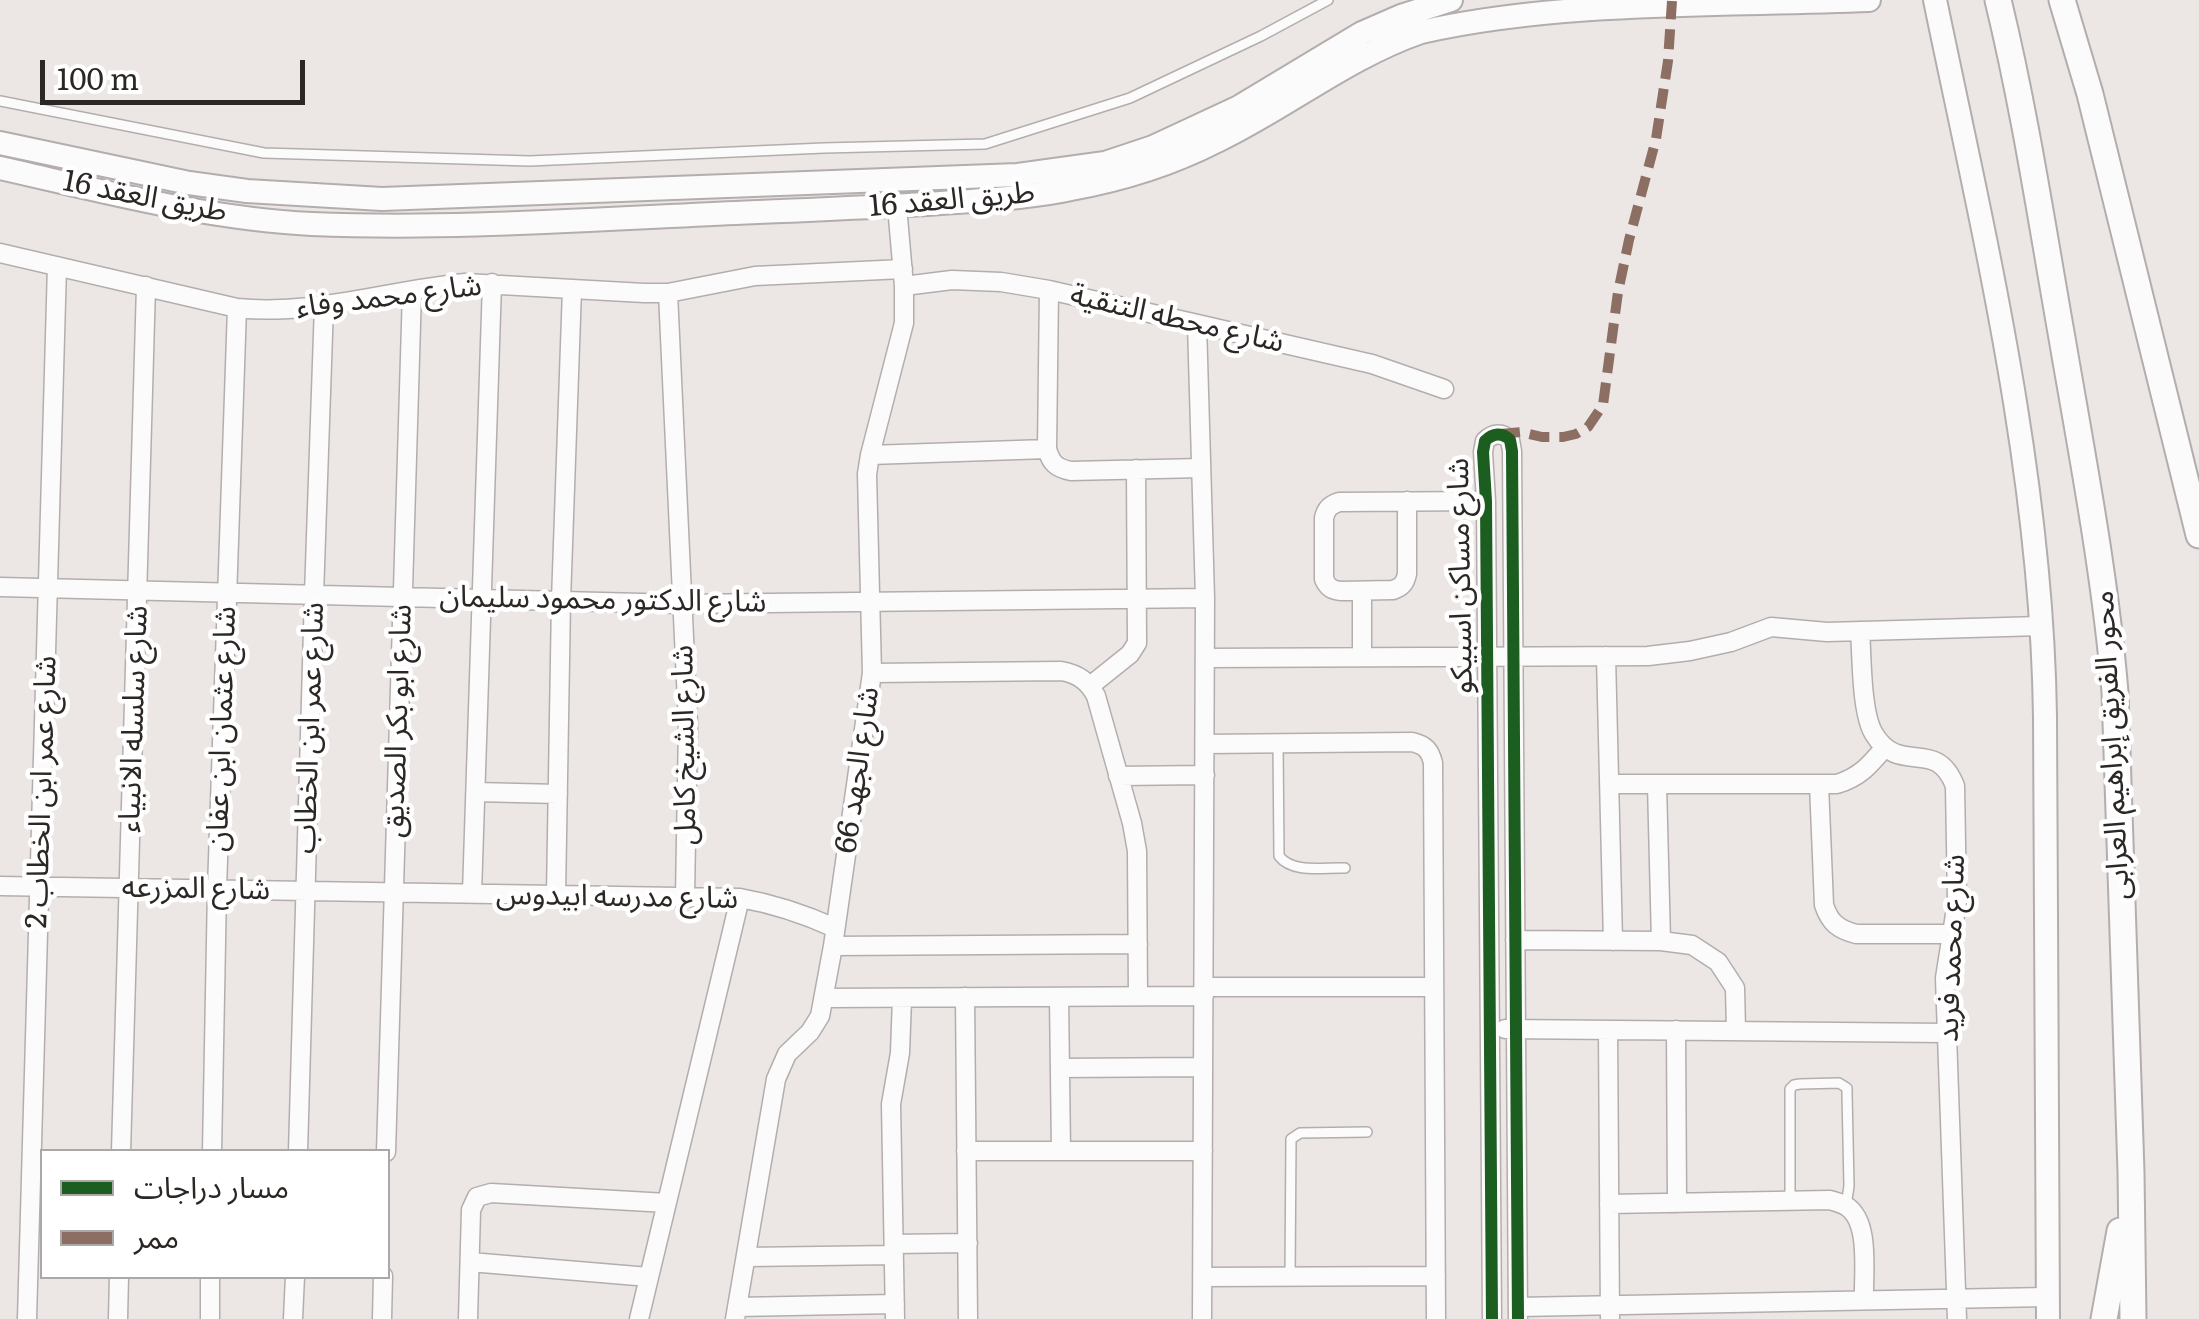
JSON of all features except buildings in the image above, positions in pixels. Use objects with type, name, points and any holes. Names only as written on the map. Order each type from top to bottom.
[{"type":"main road","name":"محور الفريق إبراهيم العرابى","points":[[1998,0],[2022,105],[2096,534],[2110,639],[2116,711],[2133,1319]]},
{"type":"main road","points":[[2062,0],[2090,94],[2199,535]]},
{"type":"main road","points":[[2104,1319],[2130,1172]]},
{"type":"street","name":"طريق العقد 16","points":[[0,143],[188,183],[382,200],[1018,176],[1105,163],[1153,147],[1239,107],[1362,33],[1451,0]]},
{"type":"street","name":"طريق العقد 16","points":[[0,168],[184,207],[310,224],[444,224],[897,206],[1013,197],[1071,190],[1144,171],[1220,140],[1378,50],[1416,34],[1504,10],[1560,3],[1870,0]]},
{"type":"street","points":[[1518,1313],[1862,1306],[1957,1298],[2048,1308],[2046,718],[2042,626],[2014,392],[1935,0]]},
{"type":"street","name":"شارع الجهد 66","points":[[736,1313],[776,1079],[788,1054],[820,1016],[834,937],[872,673],[866,494],[870,454],[904,323],[897,206]]},
{"type":"street","name":"شارع محمد وفاء","points":[[0,253],[238,308],[267,311],[296,310],[465,283],[644,294],[755,276],[903,278]]},
{"type":"street","name":"شارع عمر ابن الخطاب 2","points":[[26,1319],[37,1159],[40,887],[57,266]]},
{"type":"street","name":"شارع محطه التنقية","points":[[903,278],[1001,282],[1049,290],[1372,364],[1444,389]]},
{"type":"street","points":[[472,894],[492,284]]},
{"type":"street","name":"شارع سلسله الانبياء","points":[[121,1149],[146,286]]},
{"type":"street","points":[[556,895],[572,289]]},
{"type":"street","points":[[1049,290],[1050,460],[1059,469],[1071,471],[1202,468]]},
{"type":"street","name":"شارع ابو بكر الصديق","points":[[386,1149],[412,291]]},
{"type":"street","name":"شارع الشيخ كامل","points":[[668,292],[688,724],[686,897]]},
{"type":"street","name":"شارع عمر ابن الخطاب","points":[[298,1149],[324,305]]},
{"type":"street","name":"شارع عثمان ابن عفان","points":[[212,1149],[217,890],[238,308]]},
{"type":"street","points":[[1198,324],[1205,598],[1202,1319]]},
{"type":"street","name":"شارع مساكن اسبيكو","points":[[1492,1319],[1483,446],[1489,437],[1500,434],[1512,446],[1518,1313]]},
{"type":"street","points":[[870,454],[1047,449]]},
{"type":"street","points":[[1090,686],[1134,649],[1136,643],[1136,469]]},
{"type":"street","points":[[1407,502],[1406,582],[1401,588],[1362,591],[1334,590],[1328,586],[1324,579],[1324,518],[1332,504],[1340,502],[1486,501]]},
{"type":"street","name":"شارع الدكتور محمود سليمان","points":[[0,588],[682,604],[1205,598]]},
{"type":"street","points":[[1362,591],[1362,658]]},
{"type":"street","points":[[1205,658],[1648,656],[1731,642],[1771,626],[1827,632],[2042,626]]},
{"type":"street","points":[[1609,784],[1837,784],[1852,780],[1866,771],[1884,747],[1872,732],[1866,713],[1860,631]]},
{"type":"street","points":[[1606,656],[1613,940]]},
{"type":"street","points":[[872,673],[1062,672],[1082,678],[1090,686],[1096,696],[1137,851],[1138,996]]},
{"type":"street","points":[[1205,744],[1412,742],[1423,744],[1430,752],[1436,1319]]},
{"type":"street","name":"شارع محمد فريد","points":[[1884,747],[1904,758],[1929,758],[1941,764],[1956,786],[1958,902],[1944,978],[1958,1319]]},
{"type":"street","points":[[1118,776],[1204,775]]},
{"type":"street","points":[[1657,784],[1661,941]]},
{"type":"street","points":[[1819,784],[1824,905],[1829,920],[1841,930],[1856,934],[1952,934]]},
{"type":"street","points":[[476,792],[558,794]]},
{"type":"street","name":"شارع المزرعه","points":[[0,886],[393,892]]},
{"type":"street","name":"شارع مدرسه ابيدوس","points":[[393,892],[740,898],[788,909],[834,937]]},
{"type":"street","points":[[639,1319],[740,898]]},
{"type":"street","points":[[834,937],[1138,944]]},
{"type":"street","points":[[1515,940],[1661,941],[1692,945],[1718,962],[1735,988],[1736,1031]]},
{"type":"street","points":[[825,998],[1138,996],[1434,987]]},
{"type":"street","points":[[1059,996],[1061,1151]]},
{"type":"street","points":[[965,997],[968,1319]]},
{"type":"street","points":[[736,1313],[895,1311],[891,1104],[900,1053],[902,998]]},
{"type":"street","points":[[1490,1029],[1947,1033]]},
{"type":"street","points":[[1608,1030],[1610,1312]]},
{"type":"street","points":[[1676,1030],[1677,1203]]},
{"type":"street","points":[[1060,1068],[1203,1066]]},
{"type":"street","points":[[966,1151],[1203,1151]]},
{"type":"street","points":[[468,1319],[471,1210],[472,1203],[483,1193],[667,1203]]},
{"type":"street","points":[[1609,1204],[1830,1200],[1846,1206],[1858,1218],[1863,1234],[1862,1306]]},
{"type":"street","points":[[746,1258],[968,1243]]},
{"type":"street","points":[[470,1262],[649,1277]]},
{"type":"street","points":[[1202,1277],[1436,1276]]},
{"type":"street","points":[[118,1319],[119,1279]]},
{"type":"street","points":[[210,1279],[210,1319]]},
{"type":"street","points":[[294,1319],[295,1279]]},
{"type":"street","points":[[382,1319],[383,1279]]},
{"type":"lane","points":[[0,100],[264,154],[530,161],[985,144],[1130,98],[1328,0]]},
{"type":"lane","points":[[1278,743],[1279,856],[1285,864],[1295,867],[1345,868]]},
{"type":"lane","points":[[1790,1201],[1790,1089],[1800,1084],[1839,1083],[1847,1093],[1846,1206]]},
{"type":"lane","points":[[1290,1277],[1290,1139],[1300,1132],[1367,1132]]},
{"type":"marked path","points":[[1500,434],[1576,434],[1588,427],[1603,405],[1618,292],[1656,139],[1672,1]]},
{"type":"cycle path","points":[[1492,1319],[1483,452],[1485,441],[1498,434],[1510,440],[1512,451],[1518,1319]]}]
